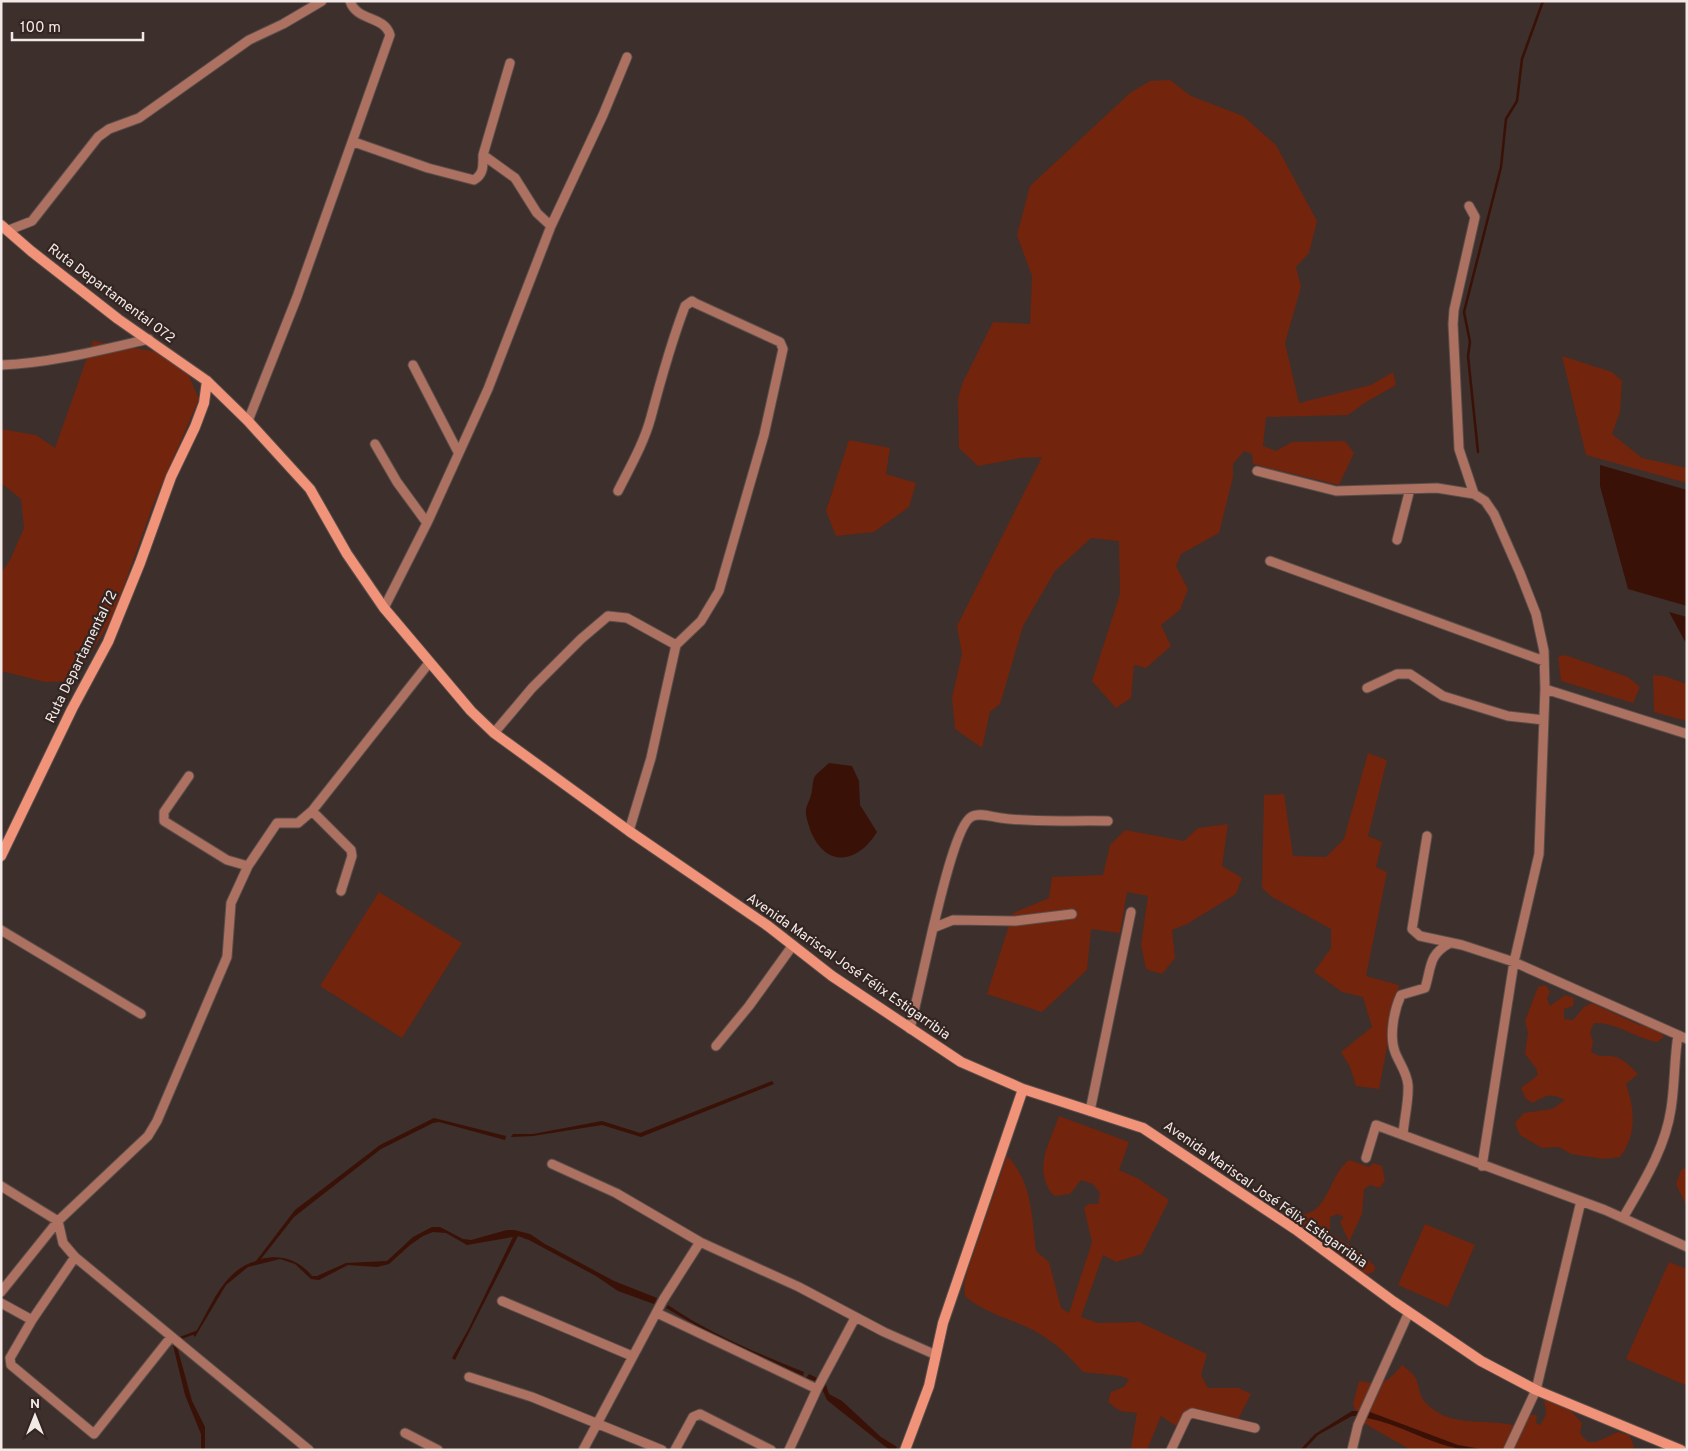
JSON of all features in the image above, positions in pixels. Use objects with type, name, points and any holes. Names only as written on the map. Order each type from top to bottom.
[{"type":"main road","name":"Ruta Departamental 072","points":[[5,228],[78,288],[207,382]]},
{"type":"main road","name":"Avenida Mariscal José Félix Estigarribia","points":[[207,382],[248,421],[310,489],[347,554],[384,608],[471,711],[494,733],[629,831],[793,945],[832,976],[961,1062],[1023,1089],[1143,1128],[1295,1229],[1409,1312],[1481,1361],[1536,1390],[1681,1450]]},
{"type":"main road","name":"Ruta Departamental 72","points":[[1,856],[72,709],[108,642],[134,579],[170,477],[204,403],[207,382]]},
{"type":"main road","points":[[906,1446],[929,1386],[943,1323],[1023,1089]]},
{"type":"street","points":[[5,228],[32,221],[98,137],[108,129],[140,118],[249,40],[283,24],[322,1]]},
{"type":"street","points":[[248,421],[298,297],[390,35],[388,29],[382,23],[361,16],[352,7],[350,1]]},
{"type":"street","points":[[384,608],[427,523],[488,389],[551,226],[603,115],[627,57]]},
{"type":"street","points":[[354,142],[428,168],[474,180],[480,176],[483,169],[483,155],[510,64]]},
{"type":"street","points":[[483,155],[516,178],[537,214],[551,226]]},
{"type":"street","points":[[1470,206],[1475,217],[1454,310],[1453,324],[1460,449],[1474,494]]},
{"type":"street","points":[[618,491],[642,443],[651,417],[665,360],[685,306],[692,301],[780,342],[783,349],[764,435],[718,591],[700,621],[676,645],[650,758],[629,831]]},
{"type":"street","points":[[1,365],[21,364],[67,356],[149,339]]},
{"type":"street","points":[[413,365],[458,452]]},
{"type":"street","points":[[375,444],[397,482],[427,523]]},
{"type":"street","points":[[1257,471],[1336,491],[1438,488],[1474,494],[1486,501],[1490,508],[1520,573],[1536,614],[1544,662],[1545,689],[1539,854],[1514,962],[1482,1166]]},
{"type":"street","points":[[1397,540],[1410,489]]},
{"type":"street","points":[[1270,561],[1544,662]]},
{"type":"street","points":[[494,733],[532,688],[581,638],[608,616],[627,618],[676,645]]},
{"type":"street","points":[[1,1292],[58,1221],[140,1146],[157,1121],[226,957],[231,904],[248,866],[277,823],[298,823],[312,811],[429,663]]},
{"type":"street","points":[[1368,688],[1397,674],[1410,674],[1443,696],[1508,716],[1544,720]]},
{"type":"street","points":[[1545,689],[1687,734]]},
{"type":"street","points":[[189,776],[164,812],[164,821],[227,860],[248,866]]},
{"type":"street","points":[[312,811],[351,850],[352,856],[341,891]]},
{"type":"street","points":[[910,1029],[933,928],[955,849],[963,826],[970,817],[977,815],[1007,818],[1108,821]]},
{"type":"street","points":[[1427,836],[1412,929],[1420,936],[1481,950],[1514,962],[1682,1037],[1674,1060],[1671,1109],[1661,1146],[1623,1218]]},
{"type":"street","points":[[1090,1111],[1132,912]]},
{"type":"street","points":[[933,928],[953,920],[1015,921],[1072,914]]},
{"type":"street","points":[[1,930],[141,1014]]},
{"type":"street","points":[[1403,1135],[1408,1084],[1404,1069],[1395,1052],[1392,1039],[1398,1001],[1401,995],[1425,988],[1430,963],[1438,950],[1450,943]]},
{"type":"street","points":[[716,1046],[750,1006],[793,945]]},
{"type":"street","points":[[1366,1158],[1376,1125],[1482,1166],[1581,1201],[1687,1247]]},
{"type":"street","points":[[552,1164],[616,1193],[700,1242],[799,1287],[855,1318],[936,1355]]},
{"type":"street","points":[[1,1186],[58,1221],[62,1243],[75,1257],[309,1450]]},
{"type":"street","points":[[1508,1450],[1536,1390],[1581,1201]]},
{"type":"street","points":[[583,1450],[632,1356],[700,1242]]},
{"type":"street","points":[[75,1257],[32,1320],[10,1358],[11,1364],[94,1434],[173,1339]]},
{"type":"street","points":[[502,1301],[632,1356]]},
{"type":"street","points":[[1,1303],[32,1320]]},
{"type":"street","points":[[660,1307],[820,1383]]},
{"type":"street","points":[[1352,1450],[1358,1425],[1409,1312]]},
{"type":"street","points":[[789,1450],[820,1383],[855,1318]]},
{"type":"street","points":[[469,1376],[532,1397],[662,1450]]},
{"type":"street","points":[[1171,1450],[1187,1416],[1192,1413],[1255,1428]]},
{"type":"street","points":[[675,1450],[693,1417],[700,1414],[771,1450]]},
{"type":"street","points":[[406,1433],[438,1450]]},
{"type":"shaded area","points":[[1170,80],[1191,96],[1243,116],[1276,145],[1317,221],[1309,253],[1296,267],[1301,287],[1285,343],[1299,403],[1371,385],[1393,372],[1396,385],[1348,415],[1266,417],[1263,446],[1276,451],[1292,442],[1345,441],[1354,453],[1339,485],[1253,464],[1252,454],[1244,451],[1233,464],[1233,477],[1219,533],[1181,554],[1176,566],[1188,589],[1180,610],[1161,625],[1171,646],[1146,668],[1134,665],[1131,698],[1116,708],[1092,681],[1120,594],[1119,541],[1091,538],[1055,571],[1023,626],[1000,704],[990,712],[982,748],[955,729],[952,698],[962,654],[957,626],[1042,457],[1020,458],[978,466],[959,448],[958,399],[962,384],[993,322],[1030,324],[1032,276],[1017,235],[1030,186],[1130,93],[1150,81]]},
{"type":"shaded area","points":[[93,341],[163,353],[189,376],[199,399],[153,505],[112,619],[73,681],[45,682],[1,671],[1,573],[10,560],[24,528],[21,499],[1,483],[1,429],[36,435],[55,448]]},
{"type":"shaded area","points":[[1562,356],[1612,372],[1622,381],[1620,412],[1612,434],[1642,458],[1687,468],[1687,483],[1586,455]]},
{"type":"shaded area","points":[[849,440],[890,448],[886,474],[916,483],[909,507],[874,532],[836,536],[826,511]]},
{"type":"shaded area","points":[[1600,465],[1687,490],[1687,606],[1628,589],[1600,486]]},
{"type":"shaded area","points":[[1669,612],[1687,617],[1687,645]]},
{"type":"shaded area","points":[[1565,655],[1628,677],[1640,687],[1633,703],[1561,681],[1558,657]]},
{"type":"shaded area","points":[[1653,675],[1664,676],[1687,684],[1687,721],[1654,712]]},
{"type":"shaded area","points":[[1368,753],[1387,760],[1368,836],[1382,842],[1376,867],[1387,872],[1366,976],[1399,985],[1379,1089],[1356,1086],[1350,1067],[1341,1052],[1372,1027],[1363,997],[1342,992],[1314,972],[1331,948],[1331,929],[1272,897],[1262,888],[1264,795],[1284,794],[1293,856],[1326,857],[1344,839]]},
{"type":"shaded area","points":[[829,763],[852,766],[859,781],[860,805],[877,832],[861,850],[843,858],[825,852],[818,844],[811,832],[806,815],[814,778]]},
{"type":"shaded area","points":[[1228,824],[1222,866],[1242,878],[1236,894],[1187,924],[1172,930],[1175,958],[1162,974],[1146,969],[1141,945],[1148,896],[1127,892],[1120,933],[1091,929],[1087,970],[1042,1012],[987,994],[1013,913],[1049,898],[1052,877],[1103,875],[1110,845],[1125,830],[1184,841],[1198,828]]},
{"type":"shaded area","points":[[379,892],[462,943],[402,1038],[320,986]]},
{"type":"shaded area","points":[[1546,985],[1550,992],[1547,999],[1550,1006],[1565,995],[1574,998],[1573,1006],[1564,1009],[1564,1019],[1573,1020],[1584,1007],[1592,1003],[1637,1024],[1656,1029],[1664,1037],[1657,1042],[1602,1023],[1594,1023],[1590,1032],[1593,1042],[1591,1052],[1600,1056],[1614,1056],[1625,1062],[1638,1074],[1626,1084],[1633,1112],[1633,1122],[1626,1149],[1620,1157],[1604,1159],[1571,1154],[1559,1147],[1542,1148],[1520,1135],[1515,1123],[1524,1113],[1552,1109],[1565,1100],[1556,1096],[1549,1096],[1533,1103],[1526,1099],[1521,1088],[1538,1075],[1536,1068],[1525,1054],[1528,1033],[1525,1021],[1538,987]]},
{"type":"shaded area","points":[[772,1081],[774,1084],[641,1137],[602,1125],[533,1136],[511,1137],[513,1134],[533,1134],[602,1121],[640,1133]]},
{"type":"shaded area","points":[[1059,1116],[1129,1142],[1119,1170],[1139,1179],[1169,1200],[1142,1254],[1116,1262],[1103,1255],[1081,1317],[1098,1323],[1139,1322],[1207,1354],[1201,1375],[1208,1388],[1239,1388],[1251,1394],[1235,1425],[1191,1416],[1176,1426],[1161,1416],[1147,1450],[1131,1448],[1137,1413],[1120,1411],[1108,1402],[1111,1392],[1124,1387],[1129,1379],[1120,1376],[1083,1372],[1048,1339],[1025,1326],[981,1307],[965,1296],[964,1284],[968,1269],[1007,1156],[1022,1176],[1026,1188],[1032,1212],[1036,1251],[1049,1262],[1061,1308],[1069,1313],[1092,1242],[1084,1208],[1089,1204],[1098,1204],[1100,1193],[1093,1184],[1081,1180],[1070,1194],[1054,1196],[1047,1186],[1043,1167],[1044,1157]]},
{"type":"shaded area","points":[[434,1118],[506,1136],[505,1140],[439,1122],[433,1123],[381,1149],[294,1217],[261,1259],[275,1257],[289,1259],[301,1265],[312,1276],[317,1276],[346,1263],[387,1261],[413,1237],[432,1227],[440,1227],[463,1239],[471,1240],[507,1230],[514,1230],[530,1234],[614,1281],[657,1298],[654,1304],[618,1291],[596,1276],[518,1236],[455,1360],[452,1358],[468,1330],[513,1237],[467,1245],[446,1233],[433,1232],[410,1245],[389,1264],[377,1267],[348,1265],[319,1280],[311,1279],[295,1264],[280,1259],[248,1267],[226,1285],[195,1337],[192,1333],[197,1330],[227,1280],[245,1265],[256,1261],[295,1210],[380,1145]]},
{"type":"shaded area","points":[[1349,1160],[1369,1167],[1373,1163],[1382,1166],[1385,1180],[1380,1188],[1370,1185],[1364,1189],[1362,1214],[1349,1242],[1340,1222],[1344,1217],[1338,1214],[1330,1217],[1330,1233],[1354,1248],[1375,1266],[1374,1272],[1367,1274],[1338,1257],[1300,1228],[1299,1218],[1319,1206],[1327,1195],[1336,1176]]},
{"type":"shaded area","points":[[1687,1167],[1687,1207],[1676,1184],[1681,1170]]},
{"type":"shaded area","points":[[1425,1224],[1475,1245],[1448,1307],[1398,1285]]},
{"type":"shaded area","points":[[1669,1262],[1687,1269],[1687,1386],[1626,1359]]},
{"type":"shaded area","points":[[668,1305],[717,1334],[804,1372],[803,1376],[723,1341],[666,1308]]},
{"type":"shaded area","points":[[172,1341],[176,1343],[192,1401],[205,1427],[205,1450],[201,1450],[201,1434],[185,1395]]},
{"type":"shaded area","points":[[1402,1365],[1415,1377],[1424,1401],[1434,1410],[1445,1416],[1467,1421],[1516,1426],[1507,1450],[1411,1450],[1360,1421],[1353,1404],[1359,1381],[1384,1382]]},
{"type":"shaded area","points":[[809,1374],[825,1382],[829,1394],[842,1401],[881,1437],[897,1447],[895,1450],[890,1450],[827,1400],[819,1382],[806,1378]]},
{"type":"shaded area","points":[[1546,1398],[1571,1411],[1582,1423],[1580,1434],[1588,1442],[1596,1442],[1618,1432],[1629,1435],[1634,1446],[1632,1450],[1511,1450],[1527,1415],[1537,1415],[1536,1423],[1540,1425],[1546,1414],[1544,1402]]},
{"type":"shaded area","points":[[1352,1411],[1359,1411],[1356,1416],[1352,1416],[1318,1435],[1304,1450],[1300,1450],[1315,1434]]},
{"type":"shaded area","points":[[1370,1412],[1458,1445],[1487,1450],[1463,1450],[1448,1446],[1367,1418]]},
{"type":"waterway","points":[[1478,452],[1468,356],[1470,342],[1464,312],[1501,167],[1506,119],[1517,101],[1522,59],[1543,1]]},
{"type":"waterway","points":[[178,1339],[194,1333]]}]
